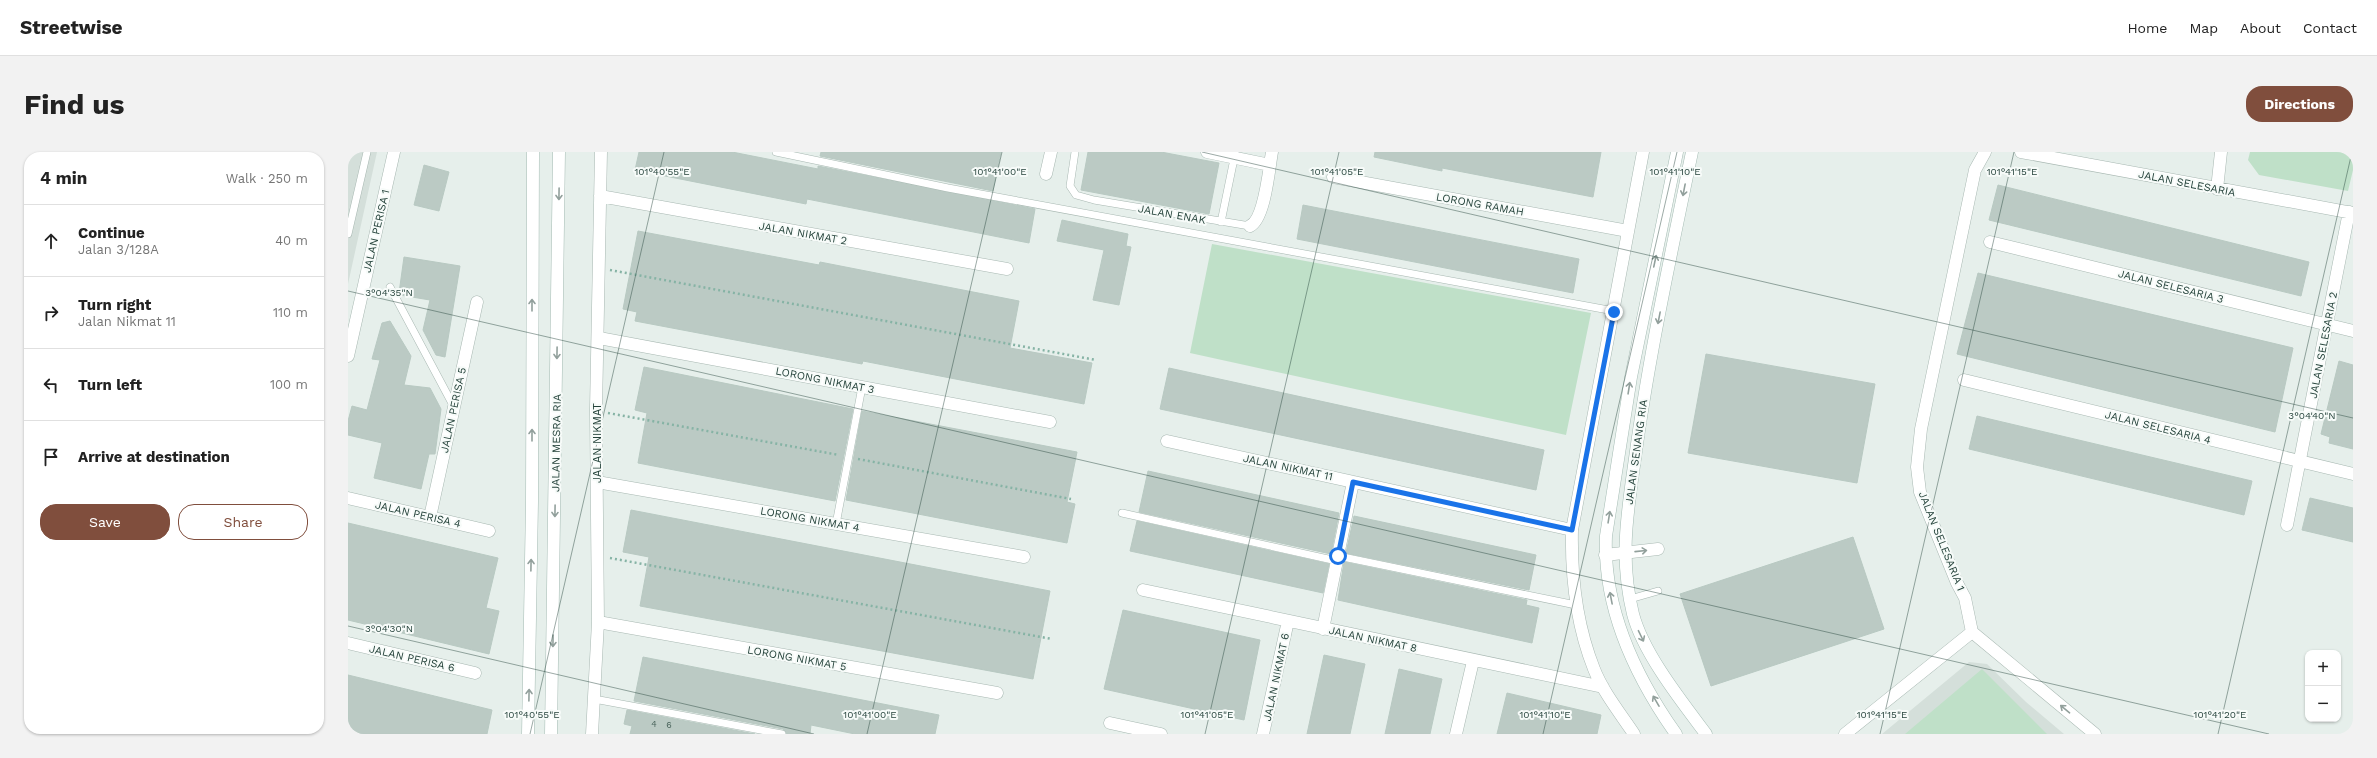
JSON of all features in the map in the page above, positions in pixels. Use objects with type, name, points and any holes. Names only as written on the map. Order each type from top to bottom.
[{"type":"street","name":"JALAN PERISA 1","points":[[348,356],[394,152]]},
{"type":"street","name":"JALAN MESRA RIA","points":[[528,734],[532,502],[533,152]]},
{"type":"street","name":"JALAN NIKMAT","points":[[592,734],[598,622],[596,410],[599,338],[601,152]]},
{"type":"street","points":[[1046,174],[1051,152]]},
{"type":"street","points":[[1207,152],[1235,155],[1270,165]]},
{"type":"street","points":[[1250,226],[1255,224],[1260,213],[1272,152]]},
{"type":"street","points":[[1634,734],[1603,687],[1594,668],[1576,605],[1572,565],[1572,530],[1643,152]]},
{"type":"street","name":"JALAN SENANG RIA","points":[[1676,734],[1626,646],[1612,605],[1605,556],[1606,536],[1631,377],[1677,152]]},
{"type":"street","name":"JALAN SENANG RIA","points":[[1692,152],[1647,375],[1624,553],[1630,599],[1640,634],[1687,708],[1706,734]]},
{"type":"street","name":"JALAN SELESARIA 1","points":[[1972,632],[1965,598],[1957,583],[1920,492],[1917,467],[1921,429],[1975,170],[1984,152]]},
{"type":"street","name":"JALAN SELESARIA","points":[[2022,152],[2351,213]]},
{"type":"street","points":[[2217,189],[2221,152]]},
{"type":"street","name":"JALAN MESRA RIA","points":[[551,734],[559,153]]},
{"type":"street","name":"LORONG RAMAH","points":[[1333,177],[1628,231]]},
{"type":"street","name":"JALAN NIKMAT 2","points":[[600,196],[1007,269]]},
{"type":"street","name":"JALAN SELESARIA 2","points":[[2287,524],[2351,213]]},
{"type":"street","name":"JALAN SELESARIA 3","points":[[1990,242],[2353,331]]},
{"type":"street","name":"JALAN PERISA 5","points":[[430,517],[477,302]]},
{"type":"street","name":"LORONG NIKMAT 3","points":[[599,338],[1050,422]]},
{"type":"street","name":"JALAN SELESARIA 4","points":[[1964,380],[2353,474]]},
{"type":"street","name":"JALAN NIKMAT 11","points":[[1167,441],[1572,530]]},
{"type":"street","name":"LORONG NIKMAT 4","points":[[597,482],[1024,557]]},
{"type":"street","points":[[1323,628],[1353,482]]},
{"type":"street","name":"JALAN PERISA 4","points":[[348,498],[489,531]]},
{"type":"street","points":[[1605,556],[1658,549]]},
{"type":"street","name":"JALAN NIKMAT 8","points":[[1143,590],[1603,687]]},
{"type":"street","name":"JALAN NIKMAT 6","points":[[1263,734],[1288,621]]},
{"type":"street","name":"LORONG NIKMAT 5","points":[[598,622],[997,694]]},
{"type":"street","points":[[1845,734],[1972,632],[2095,734]]},
{"type":"street","name":"JALAN PERISA 6","points":[[348,643],[476,673]]},
{"type":"street","points":[[1456,734],[1473,660]]},
{"type":"street","points":[[1110,723],[1161,734]]},
{"type":"lane","points":[[348,234],[367,152]]},
{"type":"lane","points":[[776,152],[948,188],[1062,207],[1614,312]]},
{"type":"lane","name":"JALAN ENAK","points":[[1075,152],[1070,186],[1076,195],[1094,200],[1250,226]]},
{"type":"lane","points":[[1221,222],[1235,155]]},
{"type":"lane","points":[[390,287],[454,407]]},
{"type":"lane","points":[[836,524],[862,387]]},
{"type":"lane","points":[[1122,513],[1337,558],[1576,605]]},
{"type":"lane","points":[[1630,599],[1658,591]]},
{"type":"lane","points":[[594,699],[782,734]]},
{"type":"path","points":[[600,268],[1096,360]]},
{"type":"path","points":[[596,410],[1071,499]]},
{"type":"path","points":[[613,559],[1052,639]]},
{"type":"shaded area","points":[[348,152],[377,152],[348,284]]},
{"type":"shaded area","points":[[1969,662],[1987,664],[2026,702],[2064,734],[1882,734]]},
{"type":"green space","points":[[2250,152],[2353,152],[2353,170],[2348,191],[2259,175],[2248,160]]},
{"type":"green space","points":[[1212,244],[1591,313],[1566,435],[1190,353]]},
{"type":"green space","points":[[1982,669],[2047,734],[1905,734]]},
{"type":"building","points":[[639,152],[732,152],[818,169],[818,166],[1035,209],[1029,243],[807,199],[806,204],[635,170]]},
{"type":"building","points":[[821,152],[1001,152],[993,191],[820,156]]},
{"type":"building","points":[[1088,152],[1161,152],[1219,163],[1209,214],[1081,190]]},
{"type":"building","points":[[1375,152],[1601,152],[1593,197],[1442,168],[1442,171],[1374,157]]},
{"type":"building","points":[[424,165],[449,172],[439,211],[414,205]]},
{"type":"building","points":[[1998,185],[2309,262],[2301,296],[1989,220]]},
{"type":"building","points":[[1303,205],[1579,259],[1573,293],[1297,239]]},
{"type":"building","points":[[1062,220],[1128,234],[1126,246],[1131,247],[1119,305],[1093,300],[1104,250],[1057,241]]},
{"type":"building","points":[[638,231],[819,265],[820,262],[1019,301],[1010,348],[1092,363],[1084,404],[863,361],[862,364],[635,321],[637,312],[623,309]]},
{"type":"building","points":[[404,257],[460,266],[445,357],[436,355],[423,330],[430,300],[400,295],[399,293]]},
{"type":"building","points":[[1978,273],[2293,348],[2275,432],[1957,354]]},
{"type":"building","points":[[390,321],[411,356],[404,385],[430,388],[441,409],[435,454],[429,454],[421,489],[374,478],[382,443],[348,435],[348,421],[352,406],[367,410],[380,360],[372,359],[382,323]]},
{"type":"building","points":[[1706,354],[1875,384],[1857,483],[1688,453]]},
{"type":"building","points":[[2339,361],[2353,365],[2353,449],[2329,443],[2330,437],[2321,434]]},
{"type":"building","points":[[644,367],[853,409],[835,501],[638,463],[647,413],[635,410]]},
{"type":"building","points":[[1169,368],[1544,450],[1536,490],[1160,409]]},
{"type":"building","points":[[862,411],[1077,452],[1067,502],[1075,504],[1067,543],[846,500]]},
{"type":"building","points":[[1977,416],[2252,481],[2244,515],[1969,449]]},
{"type":"building","points":[[1148,471],[1339,513],[1331,554],[1139,512]]},
{"type":"building","points":[[2310,498],[2353,508],[2353,542],[2302,530]]},
{"type":"building","points":[[631,510],[1050,591],[1033,679],[640,606],[649,557],[623,552]]},
{"type":"building","points":[[1354,516],[1536,555],[1529,590],[1346,553]]},
{"type":"building","points":[[1137,521],[1329,564],[1323,593],[1130,551]]},
{"type":"building","points":[[348,523],[498,558],[486,608],[499,611],[489,654],[348,620]]},
{"type":"building","points":[[1853,537],[1884,629],[1711,686],[1680,594]]},
{"type":"building","points":[[1344,562],[1527,600],[1526,605],[1539,608],[1532,643],[1338,600]]},
{"type":"building","points":[[1123,610],[1260,640],[1244,720],[1104,689]]},
{"type":"building","points":[[1324,655],[1365,664],[1350,734],[1307,734]]},
{"type":"building","points":[[643,657],[939,715],[935,734],[855,734],[811,725],[810,734],[787,734],[783,729],[634,701]]},
{"type":"building","points":[[1399,669],[1442,679],[1430,734],[1385,734]]},
{"type":"building","points":[[348,675],[492,710],[487,734],[348,734]]},
{"type":"building","points":[[1507,693],[1601,715],[1597,734],[1497,734]]},
{"type":"building","points":[[627,710],[755,734],[630,734],[632,726],[624,724]]},
{"type":"route","points":[[1338,556],[1353,482],[1572,530],[1614,312]]}]
